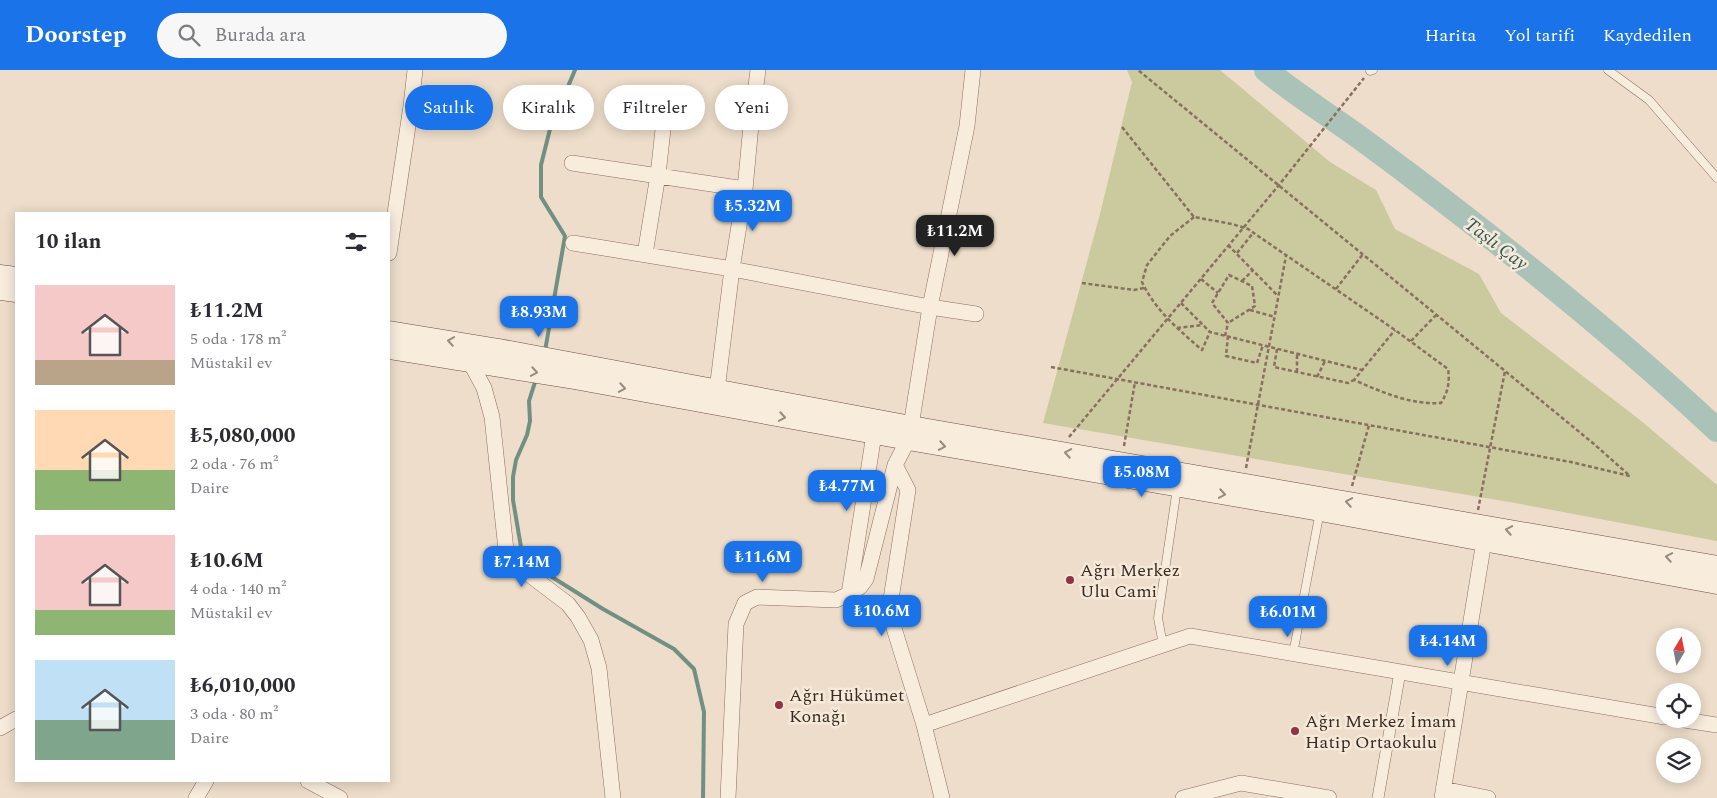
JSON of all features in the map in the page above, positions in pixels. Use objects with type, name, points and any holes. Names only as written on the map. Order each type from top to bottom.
[{"type":"main road","points":[[0,274],[15,277]]},
{"type":"main road","points":[[0,290],[15,292]]},
{"type":"main road","points":[[390,331],[497,357],[717,390],[910,433],[1177,486],[1320,511],[1717,566]]},
{"type":"main road","points":[[390,349],[470,362],[497,357]]},
{"type":"main road","points":[[574,370],[874,434],[910,433],[1056,451],[1348,501],[1717,584]]},
{"type":"street","points":[[390,246],[415,70]]},
{"type":"street","points":[[717,390],[732,269],[745,188],[758,70]]},
{"type":"street","points":[[728,798],[736,624],[745,603],[757,597],[836,600],[860,587],[866,579],[895,465],[910,433],[930,307],[967,126],[973,70]]},
{"type":"street","points":[[645,254],[658,176],[663,130]]},
{"type":"street","points":[[572,163],[745,188]]},
{"type":"street","points":[[572,242],[976,314]]},
{"type":"street","points":[[470,362],[484,388],[492,417],[506,550],[510,560],[568,604],[591,640],[599,668],[613,798]]},
{"type":"street","points":[[850,594],[874,434]]},
{"type":"street","points":[[895,465],[908,490],[889,612],[924,725],[942,798]]},
{"type":"street","points":[[1480,532],[1461,682],[1442,794],[1488,798]]},
{"type":"street","points":[[924,725],[1190,636],[1656,714]]},
{"type":"street","points":[[1378,798],[1400,672]]},
{"type":"street","points":[[0,728],[15,720]]},
{"type":"street","points":[[1701,723],[1717,725]]},
{"type":"street","points":[[196,798],[205,782]]},
{"type":"street","points":[[310,782],[340,798]]},
{"type":"street","points":[[1183,798],[1241,783],[1308,796],[1329,798]]},
{"type":"lane","points":[[1608,70],[1649,100],[1717,178]]},
{"type":"lane","points":[[1163,645],[1158,618],[1177,486]]},
{"type":"lane","points":[[1293,654],[1320,511]]},
{"type":"path","points":[[1051,367],[1571,462],[1630,476],[1594,444],[1279,184],[1138,70]]},
{"type":"path","points":[[1056,451],[1243,228],[1362,79]]},
{"type":"path","points":[[1122,127],[1194,217]]},
{"type":"path","points":[[1210,332],[1202,350],[1167,319],[1144,288],[1142,282],[1147,265],[1170,236],[1194,217],[1208,218],[1243,228],[1253,233],[1411,341],[1448,369],[1450,380],[1446,396],[1441,403],[1427,404],[1404,400],[1354,380]]},
{"type":"path","points":[[1236,254],[1253,233]]},
{"type":"path","points":[[1228,246],[1279,297]]},
{"type":"path","points":[[1336,289],[1363,254]]},
{"type":"path","points":[[1243,483],[1286,256]]},
{"type":"path","points":[[1242,281],[1253,270]]},
{"type":"path","points":[[1228,323],[1255,306],[1252,286],[1229,275],[1212,303],[1228,323],[1226,356],[1257,363],[1263,345]]},
{"type":"path","points":[[1201,278],[1218,293]]},
{"type":"path","points":[[1082,283],[1134,290],[1144,288]]},
{"type":"path","points":[[1181,303],[1210,332],[1362,370]]},
{"type":"path","points":[[1249,310],[1275,317]]},
{"type":"path","points":[[1411,341],[1437,315]]},
{"type":"path","points":[[1177,328],[1203,325]]},
{"type":"path","points":[[1277,349],[1274,367],[1348,383],[1354,380],[1395,330]]},
{"type":"path","points":[[1297,354],[1297,372]]},
{"type":"path","points":[[1317,376],[1324,360]]},
{"type":"path","points":[[1480,532],[1490,448],[1505,371]]},
{"type":"path","points":[[1122,462],[1135,382]]},
{"type":"path","points":[[1348,501],[1369,425]]},
{"type":"shaded area","points":[[1127,70],[1220,70],[1330,162],[1376,190],[1395,229],[1479,274],[1501,313],[1640,420],[1717,485],[1717,541],[1515,503],[1043,423],[1100,214],[1132,82]]},
{"type":"waterway","points":[[545,351],[565,236],[541,197],[541,165],[550,129],[575,70]]},
{"type":"waterway","name":"Taşlı Çay","points":[[1266,70],[1291,90],[1354,133],[1526,265],[1604,329],[1717,430]]},
{"type":"waterway","points":[[536,379],[529,401],[530,421],[527,435],[516,460],[513,477],[513,500],[521,547],[536,567],[603,609],[674,649],[694,669],[704,712],[703,798]]},
{"type":"place","name":"Ağrı Merkez Ulu Cami","points":[[1070,580]]},
{"type":"place","name":"Ağrı Hükümet Konağı","points":[[779,705]]},
{"type":"place","name":"Ağrı Merkez İmam Hatip Ortaokulu","points":[[1295,731]]}]
